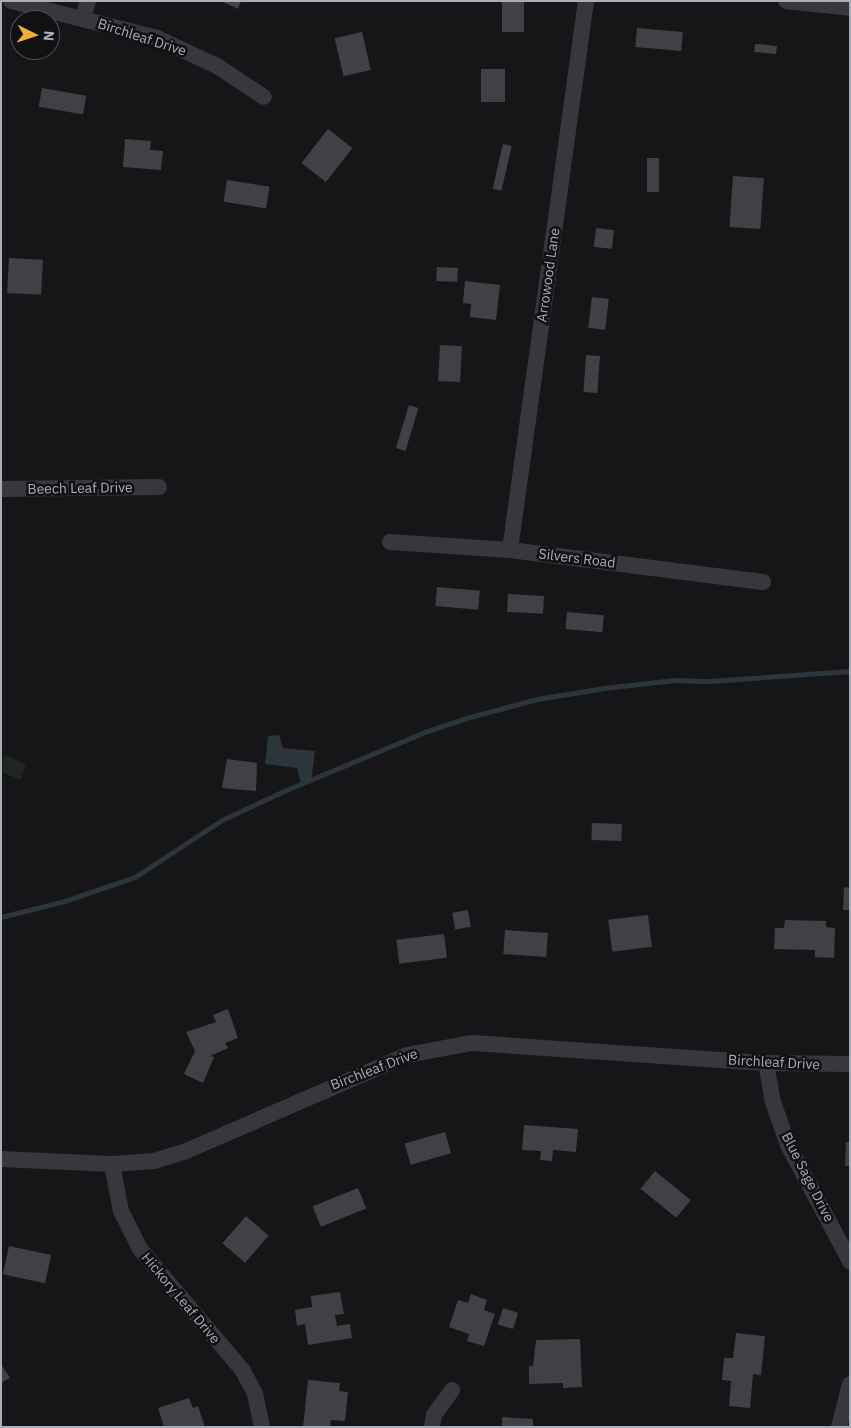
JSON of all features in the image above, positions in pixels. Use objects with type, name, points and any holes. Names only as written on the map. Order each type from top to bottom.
[{"type":"street","name":"Birchleaf Drive","points":[[11,1],[143,34],[192,53],[235,77],[264,98]]},
{"type":"street","points":[[83,18],[88,1]]},
{"type":"street","name":"Arrowood Lane","points":[[510,550],[586,1]]},
{"type":"street","points":[[786,1],[850,8]]},
{"type":"street","name":"Beech Leaf Drive","points":[[1,489],[159,487]]},
{"type":"street","name":"Silvers Road","points":[[390,542],[510,550],[763,582]]},
{"type":"street","name":"Birchleaf Drive","points":[[1,1159],[112,1164],[154,1161],[184,1152],[338,1082],[406,1055],[435,1048],[472,1043],[509,1044],[766,1063],[850,1064]]},
{"type":"street","name":"Blue Sage Drive","points":[[766,1063],[773,1102],[788,1145],[850,1260]]},
{"type":"street","name":"Hickory Leaf Drive","points":[[112,1164],[122,1211],[140,1249],[243,1371],[255,1394],[262,1427]]},
{"type":"street","points":[[839,1427],[850,1384]]},
{"type":"street","points":[[432,1427],[434,1415],[452,1390]]},
{"type":"shaded area","points":[[279,735],[283,748],[315,751],[311,783],[301,785],[297,768],[265,764],[268,736]]},
{"type":"shaded area","points":[[4,755],[26,764],[21,780],[1,772]]},
{"type":"building","points":[[221,1],[241,1],[238,9]]},
{"type":"building","points":[[502,1],[524,1],[524,32],[502,32]]},
{"type":"building","points":[[637,28],[683,32],[681,51],[635,47]]},
{"type":"building","points":[[362,32],[371,70],[343,76],[335,38]]},
{"type":"building","points":[[755,44],[777,46],[776,54],[754,52]]},
{"type":"building","points":[[481,69],[505,69],[505,102],[481,102]]},
{"type":"building","points":[[42,88],[86,96],[83,115],[39,107]]},
{"type":"building","points":[[328,129],[352,148],[326,182],[302,163]]},
{"type":"building","points":[[125,139],[151,141],[150,150],[163,151],[161,170],[123,167]]},
{"type":"building","points":[[503,144],[512,146],[501,191],[493,189]]},
{"type":"building","points":[[647,158],[659,158],[659,192],[647,192]]},
{"type":"building","points":[[733,176],[764,178],[760,229],[729,227]]},
{"type":"building","points":[[227,180],[269,187],[266,208],[224,202]]},
{"type":"building","points":[[596,228],[614,230],[612,249],[594,247]]},
{"type":"building","points":[[9,258],[43,260],[41,295],[7,293]]},
{"type":"building","points":[[437,267],[458,268],[457,282],[436,281]]},
{"type":"building","points":[[465,281],[500,285],[496,320],[470,317],[471,304],[463,303]]},
{"type":"building","points":[[592,297],[609,299],[605,330],[588,328]]},
{"type":"building","points":[[440,345],[462,346],[460,382],[438,381]]},
{"type":"building","points":[[586,355],[600,356],[597,393],[583,392]]},
{"type":"building","points":[[409,405],[419,408],[405,451],[396,448]]},
{"type":"building","points":[[437,587],[480,591],[478,610],[435,606]]},
{"type":"building","points":[[508,594],[544,596],[543,614],[507,612]]},
{"type":"building","points":[[567,612],[604,615],[602,632],[566,629]]},
{"type":"building","points":[[227,759],[257,763],[256,791],[222,788]]},
{"type":"building","points":[[592,823],[622,824],[621,841],[591,840]]},
{"type":"building","points":[[844,887],[850,888],[850,910],[843,910]]},
{"type":"building","points":[[468,910],[471,927],[455,930],[452,913]]},
{"type":"building","points":[[648,915],[652,947],[612,952],[608,920]]},
{"type":"building","points":[[785,920],[826,921],[826,927],[835,928],[834,958],[815,957],[815,950],[774,949],[775,928],[784,928]]},
{"type":"building","points":[[505,930],[548,933],[546,957],[503,954]]},
{"type":"building","points":[[444,934],[447,958],[399,964],[396,940]]},
{"type":"building","points":[[228,1009],[238,1038],[225,1043],[228,1048],[210,1056],[214,1057],[203,1083],[184,1074],[195,1051],[186,1032],[216,1022],[213,1015]]},
{"type":"building","points":[[524,1125],[578,1129],[576,1152],[553,1150],[552,1161],[540,1160],[541,1151],[522,1150]]},
{"type":"building","points":[[445,1132],[451,1153],[411,1165],[405,1144]]},
{"type":"building","points":[[846,1142],[850,1142],[850,1166],[845,1166]]},
{"type":"building","points":[[655,1171],[691,1200],[676,1218],[641,1189]]},
{"type":"building","points":[[358,1188],[366,1208],[321,1227],[313,1206]]},
{"type":"building","points":[[246,1216],[269,1236],[245,1263],[222,1243]]},
{"type":"building","points":[[9,1246],[51,1255],[45,1283],[3,1274]]},
{"type":"building","points":[[340,1292],[344,1314],[335,1315],[337,1326],[350,1324],[352,1338],[308,1345],[305,1324],[297,1326],[295,1310],[312,1307],[311,1296]]},
{"type":"building","points":[[471,1294],[487,1300],[484,1310],[495,1314],[484,1346],[467,1341],[469,1334],[449,1327],[458,1300],[468,1303]]},
{"type":"building","points":[[503,1308],[518,1313],[513,1329],[498,1324]]},
{"type":"building","points":[[736,1333],[765,1336],[761,1375],[753,1374],[750,1408],[729,1406],[731,1381],[722,1380],[724,1358],[733,1358]]},
{"type":"building","points":[[580,1339],[582,1387],[563,1388],[563,1383],[529,1384],[529,1366],[533,1366],[536,1340]]},
{"type":"building","points":[[1,1364],[10,1378],[1,1383]]},
{"type":"building","points":[[308,1380],[340,1383],[339,1391],[348,1392],[345,1421],[331,1420],[330,1427],[303,1427]]},
{"type":"building","points":[[189,1398],[193,1408],[198,1406],[205,1427],[164,1427],[158,1408]]},
{"type":"building","points":[[502,1417],[533,1419],[533,1427],[502,1427]]},
{"type":"waterway","points":[[1,917],[65,901],[135,877],[222,820],[284,791],[425,732],[470,717],[537,699],[604,688],[675,680],[710,681],[850,671]]}]
